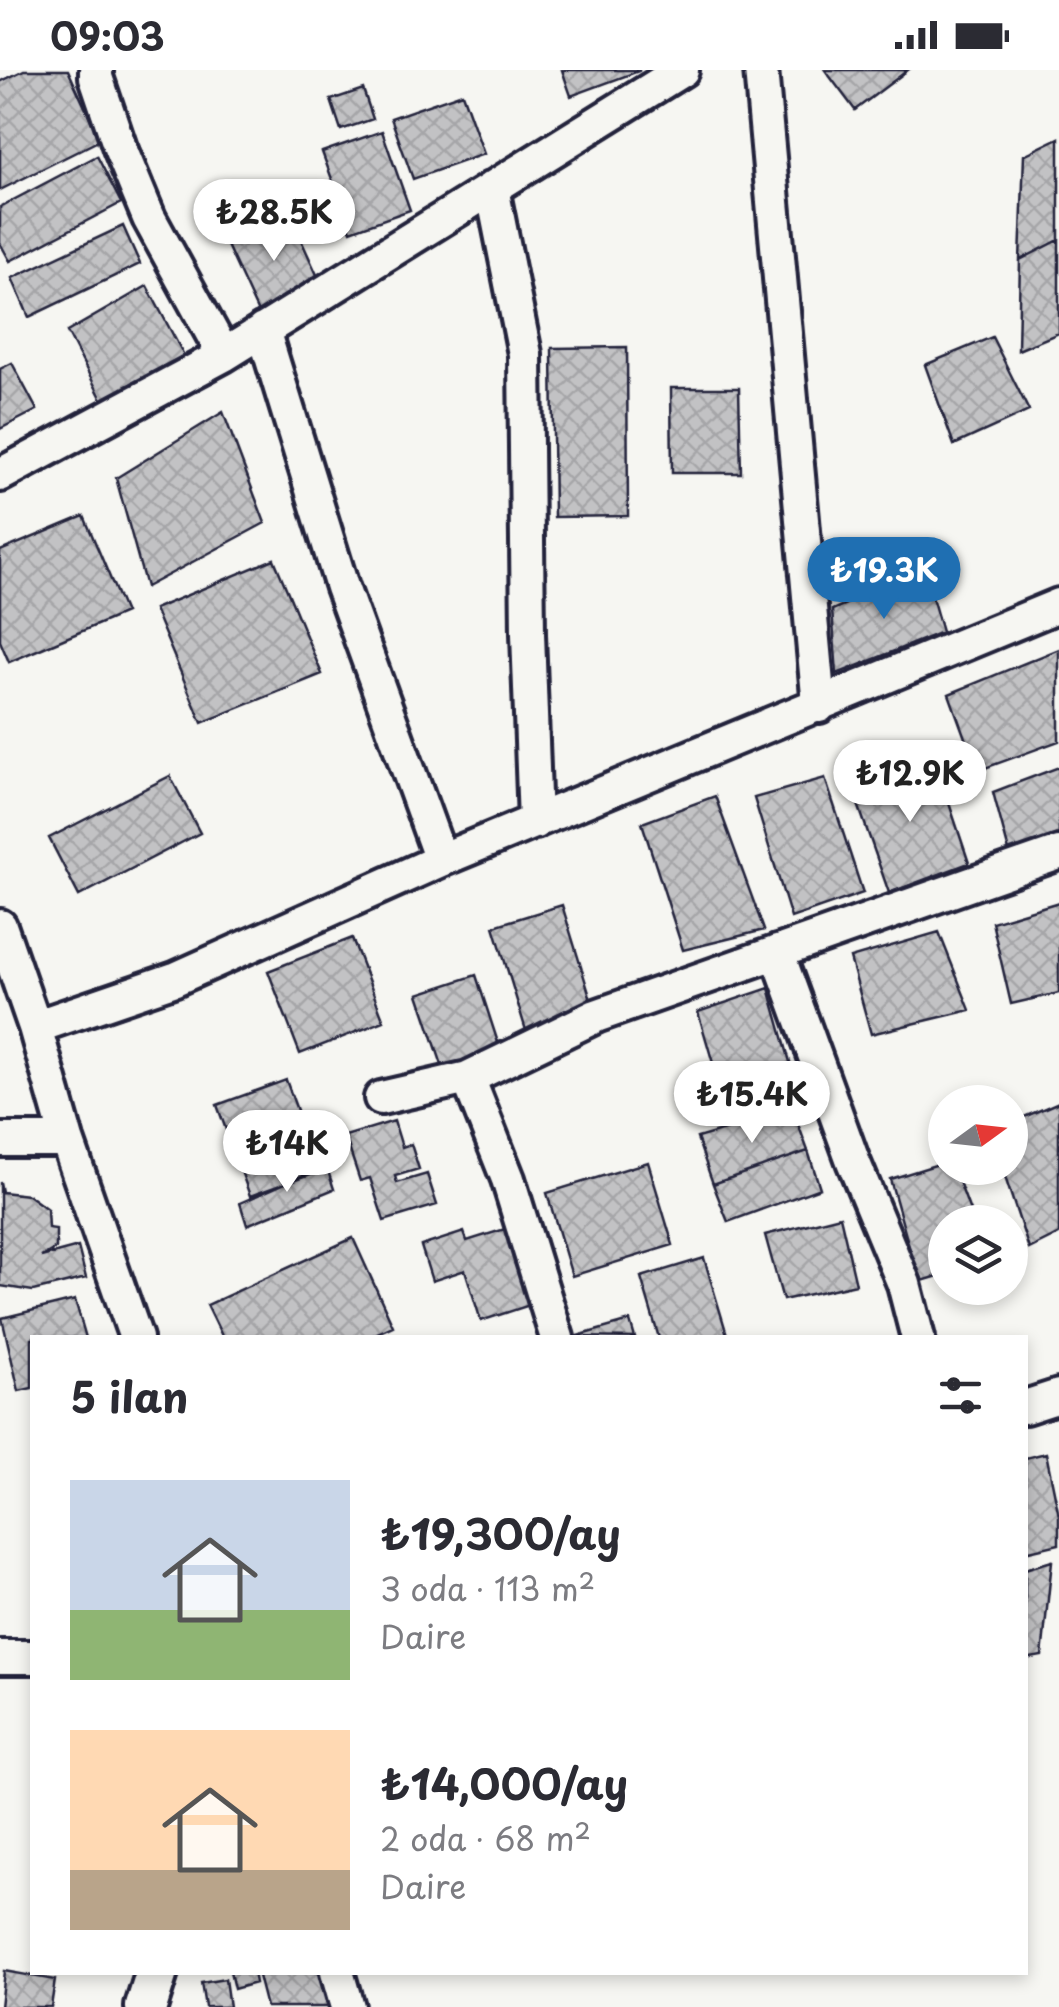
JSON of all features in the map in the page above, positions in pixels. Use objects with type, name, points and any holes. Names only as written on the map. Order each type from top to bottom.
[{"type":"street","points":[[0,475],[224,356],[682,70]]},
{"type":"street","points":[[761,70],[819,706]]},
{"type":"street","points":[[100,72],[120,148],[149,218],[224,356]]},
{"type":"street","points":[[492,188],[525,354],[535,822]]},
{"type":"street","points":[[263,330],[342,587],[441,860]]},
{"type":"street","points":[[35,1027],[175,979],[441,860],[1059,605]]},
{"type":"street","points":[[381,1098],[468,1078],[596,1016],[1059,853]]},
{"type":"street","points":[[0,926],[35,1027],[67,1140],[135,1335]]},
{"type":"street","points":[[777,952],[853,1160],[904,1284],[917,1335]]},
{"type":"street","points":[[468,1078],[508,1179],[556,1335]]},
{"type":"street","points":[[0,1140],[67,1140]]},
{"type":"street","points":[[1028,1407],[1059,1396]]},
{"type":"street","points":[[0,1657],[30,1656]]},
{"type":"street","points":[[146,2007],[156,1975]]},
{"type":"street","points":[[338,1975],[347,2007]]},
{"type":"building","points":[[24,70],[68,70],[100,140],[0,190],[0,82]]},
{"type":"building","points":[[562,70],[639,70],[639,71],[571,96]]},
{"type":"building","points":[[825,70],[908,70],[855,110]]},
{"type":"building","points":[[363,89],[373,119],[341,130],[331,100]]},
{"type":"building","points":[[462,93],[484,154],[413,179],[391,118]]},
{"type":"building","points":[[382,131],[410,210],[351,231],[322,152]]},
{"type":"building","points":[[1059,138],[1059,240],[1020,260],[1024,155]]},
{"type":"building","points":[[97,156],[121,203],[10,261],[0,243],[0,207]]},
{"type":"building","points":[[287,209],[323,288],[261,319],[225,241]]},
{"type":"building","points":[[123,226],[140,264],[29,317],[12,278]]},
{"type":"building","points":[[1059,240],[1059,333],[1018,350],[1020,260]]},
{"type":"building","points":[[147,286],[187,361],[107,409],[67,332]]},
{"type":"building","points":[[992,337],[1029,411],[954,445],[925,365]]},
{"type":"building","points":[[627,347],[628,516],[554,517],[552,348]]},
{"type":"building","points":[[12,363],[37,410],[0,429],[0,369]]},
{"type":"building","points":[[671,388],[739,388],[741,473],[672,473]]},
{"type":"building","points":[[223,412],[265,523],[146,587],[116,478]]},
{"type":"building","points":[[84,516],[125,613],[9,662],[0,641],[0,551]]},
{"type":"building","points":[[274,559],[322,674],[202,723],[154,609]]},
{"type":"building","points":[[924,569],[942,632],[837,674],[832,610]]},
{"type":"building","points":[[1059,649],[1059,741],[977,771],[949,694]]},
{"type":"building","points":[[935,761],[969,863],[889,893],[851,784]]},
{"type":"building","points":[[1059,767],[1059,841],[1011,859],[993,792]]},
{"type":"building","points":[[170,776],[200,833],[79,896],[49,838]]},
{"type":"building","points":[[825,778],[863,893],[791,918],[754,798]]},
{"type":"building","points":[[715,796],[764,930],[683,950],[642,823]]},
{"type":"building","points":[[1059,902],[1059,993],[1011,1004],[992,922]]},
{"type":"building","points":[[562,905],[596,1016],[528,1037],[494,926]]},
{"type":"building","points":[[939,932],[970,1010],[871,1034],[850,958]]},
{"type":"building","points":[[352,938],[384,1021],[300,1054],[268,971]]},
{"type":"building","points":[[476,975],[502,1055],[445,1074],[418,994]]},
{"type":"building","points":[[769,988],[792,1069],[722,1094],[698,1012]]},
{"type":"building","points":[[286,1080],[319,1171],[250,1196],[217,1105]]},
{"type":"building","points":[[1059,1102],[1059,1234],[1029,1249],[1028,1205],[1014,1205],[1008,1185],[1028,1185],[1028,1115]]},
{"type":"building","points":[[793,1110],[808,1151],[713,1184],[697,1138]]},
{"type":"building","points":[[394,1121],[402,1147],[411,1144],[419,1169],[395,1176],[397,1183],[427,1174],[437,1205],[384,1221],[370,1178],[360,1181],[345,1136]]},
{"type":"building","points":[[808,1151],[820,1188],[728,1222],[713,1184]]},
{"type":"building","points":[[648,1162],[673,1245],[572,1276],[547,1193]]},
{"type":"building","points":[[326,1165],[334,1189],[247,1225],[240,1203]]},
{"type":"building","points":[[928,1167],[928,1185],[960,1185],[968,1205],[928,1205],[928,1279],[919,1282],[890,1179]]},
{"type":"building","points":[[0,1182],[2,1192],[28,1195],[47,1209],[48,1228],[56,1229],[56,1248],[41,1257],[78,1247],[86,1278],[33,1291],[0,1286]]},
{"type":"building","points":[[840,1216],[856,1284],[783,1300],[765,1235]]},
{"type":"building","points":[[508,1228],[533,1304],[481,1321],[465,1270],[432,1281],[421,1246],[464,1232],[467,1241]]},
{"type":"building","points":[[353,1238],[393,1326],[374,1335],[222,1335],[207,1305]]},
{"type":"building","points":[[704,1258],[727,1335],[658,1335],[641,1277]]},
{"type":"building","points":[[75,1300],[85,1335],[30,1335],[30,1388],[19,1391],[2,1318]]},
{"type":"building","points":[[630,1321],[634,1335],[581,1335]]},
{"type":"building","points":[[1046,1453],[1059,1516],[1059,1544],[1028,1551],[1028,1457]]},
{"type":"building","points":[[1052,1561],[1042,1656],[1028,1658],[1028,1568]]},
{"type":"building","points":[[4,1971],[55,1980],[51,2007],[0,2007]]},
{"type":"building","points":[[231,1975],[254,1975],[255,1983],[234,1989]]},
{"type":"building","points":[[258,1975],[328,1975],[336,2007],[266,2007]]},
{"type":"building","points":[[225,1979],[229,2007],[205,2007],[201,1983]]}]
